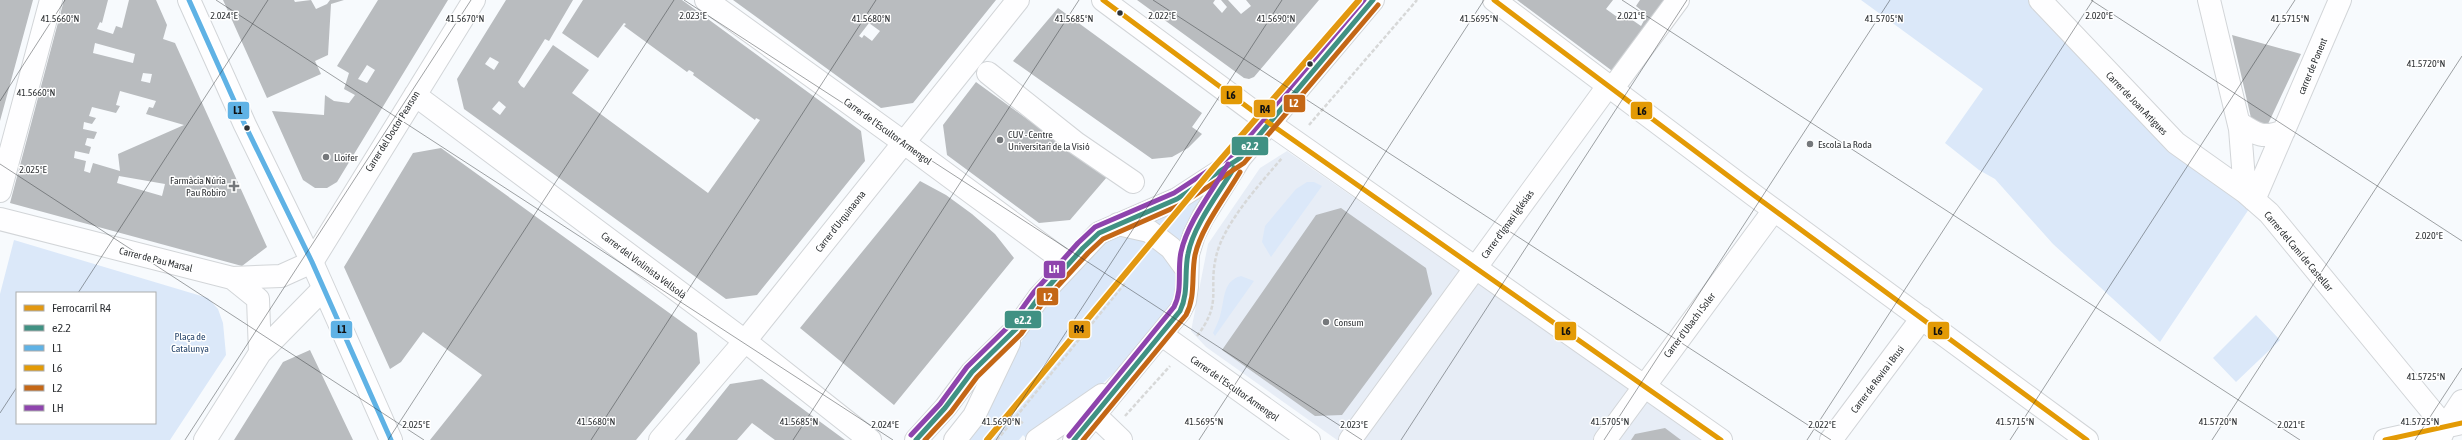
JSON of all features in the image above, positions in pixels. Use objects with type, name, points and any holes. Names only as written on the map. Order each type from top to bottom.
[{"type":"street","points":[[0,191],[51,0]]},
{"type":"street","points":[[189,0],[255,147],[312,262],[322,290],[391,440]]},
{"type":"street","name":"Carrer del Doctor Pearson","points":[[312,262],[474,0]]},
{"type":"street","name":"Carrer de l'Escultor Armengol","points":[[706,0],[904,142],[1068,264]]},
{"type":"street","name":"Carrer d'Urquinaona","points":[[660,440],[745,340],[1018,0]]},
{"type":"street","points":[[1103,0],[1269,123],[1475,269],[1721,440]]},
{"type":"street","points":[[1074,440],[1121,382],[1162,335],[1185,301],[1187,270],[1194,235],[1240,158],[1373,0]]},
{"type":"street","points":[[1494,0],[1774,210],[2087,440]]},
{"type":"street","name":"Carrer d'Ignasi Iglésias","points":[[1350,440],[1475,269],[1610,88],[1678,0]]},
{"type":"street","name":"Carrer de Joan Artigues","points":[[2040,0],[2176,143],[2249,196]]},
{"type":"street","points":[[2209,0],[2239,123],[2249,196]]},
{"type":"street","name":"carrer de Ponent","points":[[2249,196],[2284,131],[2340,0]]},
{"type":"street","points":[[988,73],[1076,142],[1133,182]]},
{"type":"street","name":"Carrer del Violinista Vellsolà","points":[[415,95],[745,340],[870,440]]},
{"type":"street","points":[[2239,123],[2255,134],[2269,137],[2284,131]]},
{"type":"street","points":[[955,440],[974,416],[1016,329],[1039,296],[1099,233],[1177,199],[1240,158]]},
{"type":"street","name":"Carrer del Camí de Castellar","points":[[2249,196],[2269,213],[2449,430]]},
{"type":"street","name":"Carrer d'Ubach i Soler","points":[[1605,440],[1774,210]]},
{"type":"street","name":"Carrer de Pau Marsal","points":[[0,219],[232,278],[281,276],[312,262]]},
{"type":"street","points":[[1118,224],[1149,231],[1171,248],[1187,270]]},
{"type":"street","points":[[232,278],[258,299],[260,353]]},
{"type":"street","points":[[205,440],[260,353],[322,290]]},
{"type":"street","name":"Carrer de Rovira i Brusi","points":[[1831,440],[1922,318]]},
{"type":"street","points":[[916,440],[945,408],[972,372],[1016,329]]},
{"type":"street","name":"Carrer de l'Escultor Armengol","points":[[1162,335],[1309,440]]},
{"type":"street","points":[[1037,440],[1121,382]]},
{"type":"street","points":[[2385,440],[2449,430],[2462,401]]},
{"type":"street","points":[[1095,415],[1116,435]]},
{"type":"path","points":[[1116,435],[1198,334],[1213,308],[1215,258],[1225,234],[1264,179],[1417,0]]},
{"type":"path","points":[[997,440],[1126,282]]},
{"type":"shaded area","points":[[1287,151],[1700,440],[1337,440],[1206,347],[1191,331],[1208,244],[1260,168]]},
{"type":"green space","points":[[1861,0],[2029,0],[2053,28],[2251,206],[2160,342],[2053,244],[1995,179],[1979,170],[1945,143],[1983,89]]},
{"type":"green space","points":[[1219,177],[1181,247],[1149,222]]},
{"type":"green space","points":[[1307,182],[1314,182],[1322,186],[1271,257],[1262,242],[1265,226],[1296,189]]},
{"type":"green space","points":[[1123,234],[1138,237],[1152,243],[1173,268],[1176,278],[1176,288],[1169,308],[1163,317],[1135,352],[1107,380],[1078,404],[1028,440],[1023,435],[1019,440],[969,440],[989,416],[985,413],[1006,366],[1043,308],[1109,238]]},
{"type":"green space","name":"Plaça de Catalunya","points":[[14,240],[208,298],[218,309],[223,323],[226,355],[170,440],[0,440],[0,294]]},
{"type":"green space","points":[[1241,276],[1254,281],[1215,336],[1213,333],[1220,317],[1226,290],[1235,278]]},
{"type":"green space","points":[[2256,315],[2280,340],[2236,382],[2213,358]]},
{"type":"building","points":[[0,0],[33,0],[0,121]]},
{"type":"building","points":[[64,0],[108,0],[102,23],[100,22],[97,29],[113,34],[116,26],[122,28],[129,0],[156,0],[167,25],[163,39],[175,43],[267,247],[242,266],[10,203]],"holes":[[[95,43],[135,54],[133,63],[93,53]],[[143,73],[152,74],[150,83],[141,81]],[[120,91],[156,101],[153,108],[149,107],[146,114],[184,125],[118,154],[120,171],[93,163],[90,173],[84,171],[86,161],[74,158],[75,151],[89,154],[91,147],[85,145],[87,138],[94,139],[97,132],[83,129],[84,122],[92,124],[96,118],[89,116],[92,107],[116,113],[120,106],[116,105]],[[119,176],[165,184],[162,196],[117,183]]]},
{"type":"building","points":[[223,0],[294,0],[295,2],[311,0],[316,9],[327,4],[330,0],[344,0],[331,4],[328,55],[315,61],[321,74],[267,98]]},
{"type":"building","points":[[378,0],[448,0],[337,182],[327,188],[315,188],[303,180],[272,111],[324,115],[325,95],[334,101],[349,103],[355,95],[344,89],[349,73],[337,66]],"holes":[[[367,65],[375,70],[367,83],[358,79]]]},
{"type":"building","points":[[506,0],[573,0],[549,41],[545,39],[518,82],[524,88],[553,45],[589,70],[572,93],[708,193],[760,120],[756,118],[755,120],[693,75],[694,73],[691,71],[689,70],[687,72],[624,26],[626,24],[624,23],[598,58],[562,33],[583,0],[682,0],[861,131],[865,161],[757,295],[726,299],[464,109],[457,79]],"holes":[[[490,57],[499,62],[494,70],[485,64]],[[499,101],[506,107],[500,115],[492,109]]]},
{"type":"building","points":[[733,0],[996,0],[913,103],[881,108]],"holes":[[[869,23],[880,31],[872,41],[864,35],[862,38],[859,36]]]},
{"type":"building","points":[[1137,0],[1215,0],[1213,3],[1222,13],[1227,7],[1221,0],[1228,0],[1241,14],[1251,6],[1246,0],[1319,0],[1254,77],[1249,79],[1244,78]]},
{"type":"building","points":[[1517,0],[1613,0],[1606,9],[1620,19],[1627,11],[1630,14],[1628,17],[1641,26],[1647,15],[1636,6],[1640,0],[1670,0],[1615,73]]},
{"type":"building","points":[[1058,8],[1202,113],[1192,127],[1202,134],[1188,148],[1172,157],[1152,159],[1013,61]]},
{"type":"building","points":[[2232,35],[2301,54],[2268,124],[2262,125],[2251,118]]},
{"type":"building","name":"CUV - Centre Universitari de la Visió","points":[[976,82],[1107,177],[1070,220],[1039,223],[947,155],[943,125]]},
{"type":"building","points":[[441,148],[697,333],[700,363],[636,440],[430,440],[482,375],[423,332],[401,362],[390,369],[344,267],[413,153]]},
{"type":"building","points":[[920,181],[946,195],[972,214],[995,234],[1014,258],[894,405],[800,328]]},
{"type":"building","name":"Consum","points":[[1341,208],[1426,268],[1432,294],[1342,415],[1315,416],[1222,350],[1316,215]]},
{"type":"building","points":[[310,350],[353,440],[234,440],[283,362]]},
{"type":"building","points":[[762,379],[845,440],[775,440],[752,423],[737,440],[685,440],[730,384]]},
{"type":"building","points":[[1665,428],[1681,440],[1631,440],[1635,434]]},
{"type":"rail line","name":"R4","points":[[987,440],[1215,166],[1359,0]]},
{"type":"transit line","name":"L1","points":[[189,0],[245,125],[312,262],[391,440]]},
{"type":"transit line","name":"L6","points":[[1103,0],[1269,123],[1721,440]]},
{"type":"transit line","name":"LH","points":[[911,435],[940,404],[967,367],[1011,324],[1034,292],[1078,243],[1095,227],[1174,193],[1235,153],[1364,0]]},
{"type":"transit line","name":"e2.2","points":[[916,440],[945,408],[972,372],[1016,329],[1039,297],[1083,248],[1099,233],[1177,199],[1240,158],[1373,0]]},
{"type":"transit line","name":"L6","points":[[1494,0],[1755,196],[2087,440]]},
{"type":"transit line","name":"L2","points":[[925,440],[951,412],[977,377],[1021,334],[1044,301],[1088,253],[1103,239],[1180,205],[1244,163],[1378,5]]},
{"type":"transit line","name":"LH","points":[[1069,436],[1174,307],[1178,294],[1180,259],[1184,240],[1201,207],[1228,164]]},
{"type":"transit line","name":"e2.2","points":[[1074,440],[1180,311],[1183,304],[1185,290],[1188,254],[1195,232],[1207,210],[1234,168]]},
{"type":"transit line","name":"L2","points":[[1083,440],[1186,315],[1191,301],[1194,263],[1198,245],[1214,212],[1240,172]]},
{"type":"transit line","name":"L6","points":[[2385,440],[2462,423]]},
{"type":"place","name":"CUV - Centre Universitari de la Visió","points":[[1000,140]]},
{"type":"place","name":"Escola La Roda","points":[[1810,144]]},
{"type":"place","name":"Lloifer","points":[[326,157]]},
{"type":"place","name":"Farmàcia Núria Pau Robiro","points":[[234,186]]},
{"type":"place","name":"Consum","points":[[1326,322]]}]
